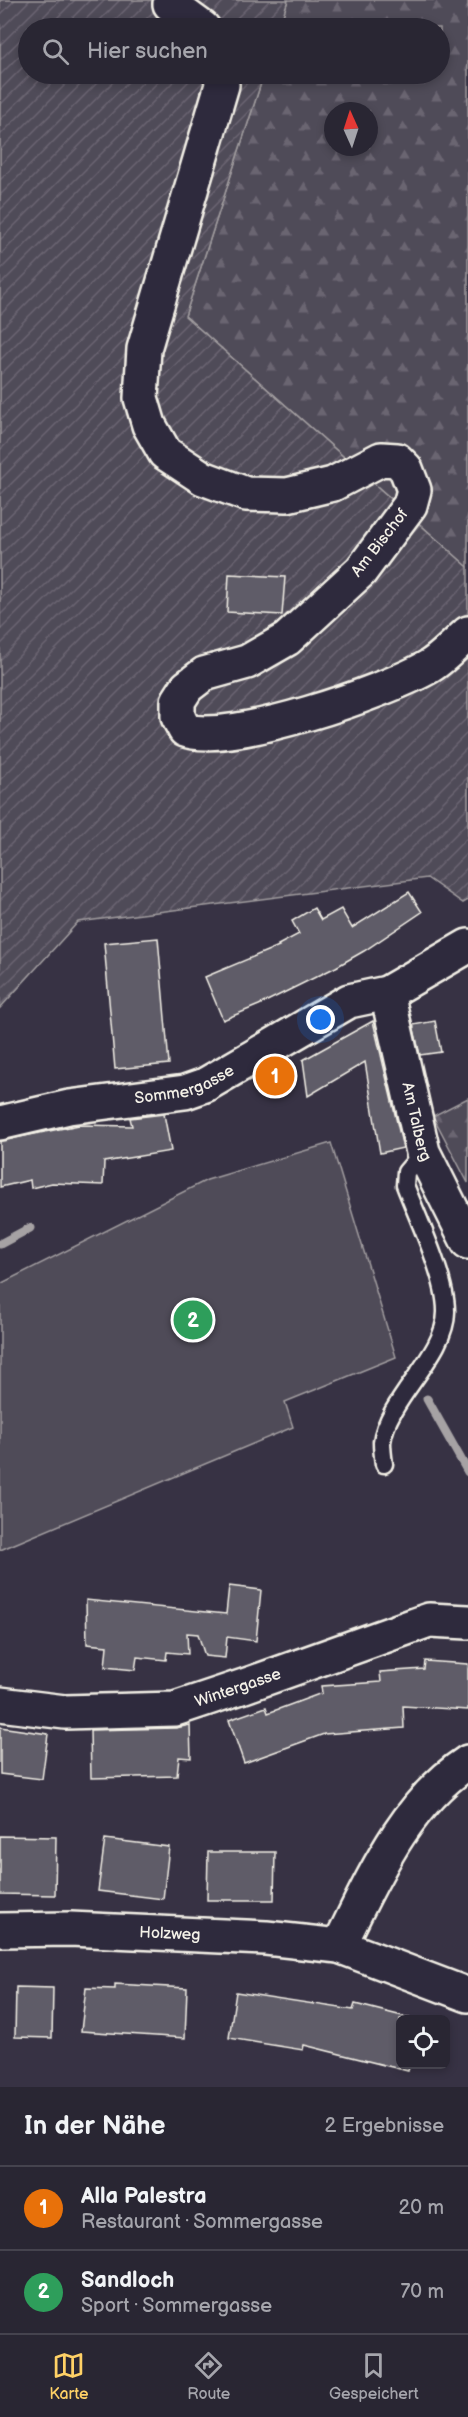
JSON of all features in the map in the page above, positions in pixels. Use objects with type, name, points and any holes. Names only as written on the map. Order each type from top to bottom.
[{"type":"street","points":[[170,4],[189,18]]},
{"type":"street","name":"Am Bischof","points":[[222,84],[144,349],[141,398],[149,425],[165,453],[203,478],[246,494],[287,495],[333,484],[381,459],[397,460],[406,469],[414,490],[410,505],[361,571],[287,639],[247,662],[204,674],[187,687],[178,701],[178,717],[185,730],[197,734],[261,726],[354,700],[430,666],[468,633]]},
{"type":"street","points":[[387,993],[468,946]]},
{"type":"street","name":"Sommergasse","points":[[0,1123],[69,1107],[185,1092],[205,1085],[349,1001],[387,993]]},
{"type":"street","name":"Am Talberg","points":[[387,993],[423,1152],[468,1242]]},
{"type":"street","name":"Wintergasse","points":[[0,1704],[65,1712],[175,1709],[429,1620],[468,1622]]},
{"type":"street","points":[[339,1946],[382,1861],[421,1803],[468,1762]]},
{"type":"street","name":"Holzweg","points":[[0,1930],[70,1929],[266,1938],[339,1946],[468,1995]]},
{"type":"lane","points":[[384,1464],[382,1441],[389,1421],[441,1334],[447,1314],[445,1291],[405,1185],[406,1172],[423,1152]]},
{"type":"green space","points":[[0,0],[288,0],[282,18],[18,18],[18,84],[261,84],[185,316],[468,567],[468,900],[463,903],[427,878],[78,922],[0,1008]]},
{"type":"green space","points":[[288,0],[468,0],[468,567],[185,316],[261,84],[450,84],[450,18],[282,18]]},
{"type":"green space","points":[[468,1098],[468,1183],[433,1116]]},
{"type":"green space","points":[[331,1143],[396,1357],[285,1402],[293,1427],[0,1550],[0,1284],[207,1180]]},
{"type":"building","points":[[229,574],[285,577],[282,615],[227,612]]},
{"type":"building","points":[[409,892],[422,912],[336,967],[223,1020],[205,977],[279,946],[299,934],[292,921],[314,908],[321,920],[341,909],[352,928]]},
{"type":"building","points":[[158,938],[169,1064],[115,1069],[104,943]]},
{"type":"building","points":[[373,1021],[403,1148],[380,1153],[365,1062],[308,1096],[303,1060]]},
{"type":"building","points":[[435,1021],[441,1052],[420,1055],[413,1025]]},
{"type":"building","points":[[164,1114],[171,1151],[104,1162],[103,1185],[52,1183],[31,1188],[30,1180],[0,1187],[0,1141],[79,1125],[132,1126],[130,1118]]},
{"type":"building","points":[[229,1586],[261,1590],[256,1641],[227,1637],[225,1658],[205,1656],[198,1634],[187,1633],[188,1654],[167,1652],[166,1660],[137,1657],[135,1670],[105,1667],[107,1646],[87,1644],[86,1600],[226,1614]]},
{"type":"building","points":[[425,1661],[468,1664],[468,1710],[403,1706],[404,1728],[324,1734],[244,1763],[229,1720],[266,1707],[268,1713],[322,1693],[321,1686],[381,1682],[380,1672],[424,1669]]},
{"type":"building","points":[[190,1725],[191,1758],[179,1757],[177,1776],[91,1778],[90,1730],[176,1728]]},
{"type":"building","points":[[0,1727],[48,1734],[42,1779],[0,1774]]},
{"type":"building","points":[[0,1836],[56,1837],[55,1895],[0,1894]]},
{"type":"building","points":[[105,1839],[169,1847],[163,1899],[98,1891]]},
{"type":"building","points":[[208,1852],[275,1852],[274,1900],[207,1900]]},
{"type":"building","points":[[115,1984],[187,1988],[185,2038],[81,2031],[86,1988],[115,1989]]},
{"type":"building","points":[[16,1987],[53,1988],[52,2038],[15,2037]]},
{"type":"building","points":[[236,1992],[353,2010],[355,2004],[398,2015],[396,2015],[396,2068],[304,2045],[303,2050],[229,2038]]},
{"type":"waterway","points":[[0,1244],[30,1228]]},
{"type":"waterway","points":[[427,1399],[468,1472]]},
{"type":"place","name":"Alla Palestra","points":[[275,1076]]},
{"type":"place","name":"Sandloch","points":[[193,1320]]}]
